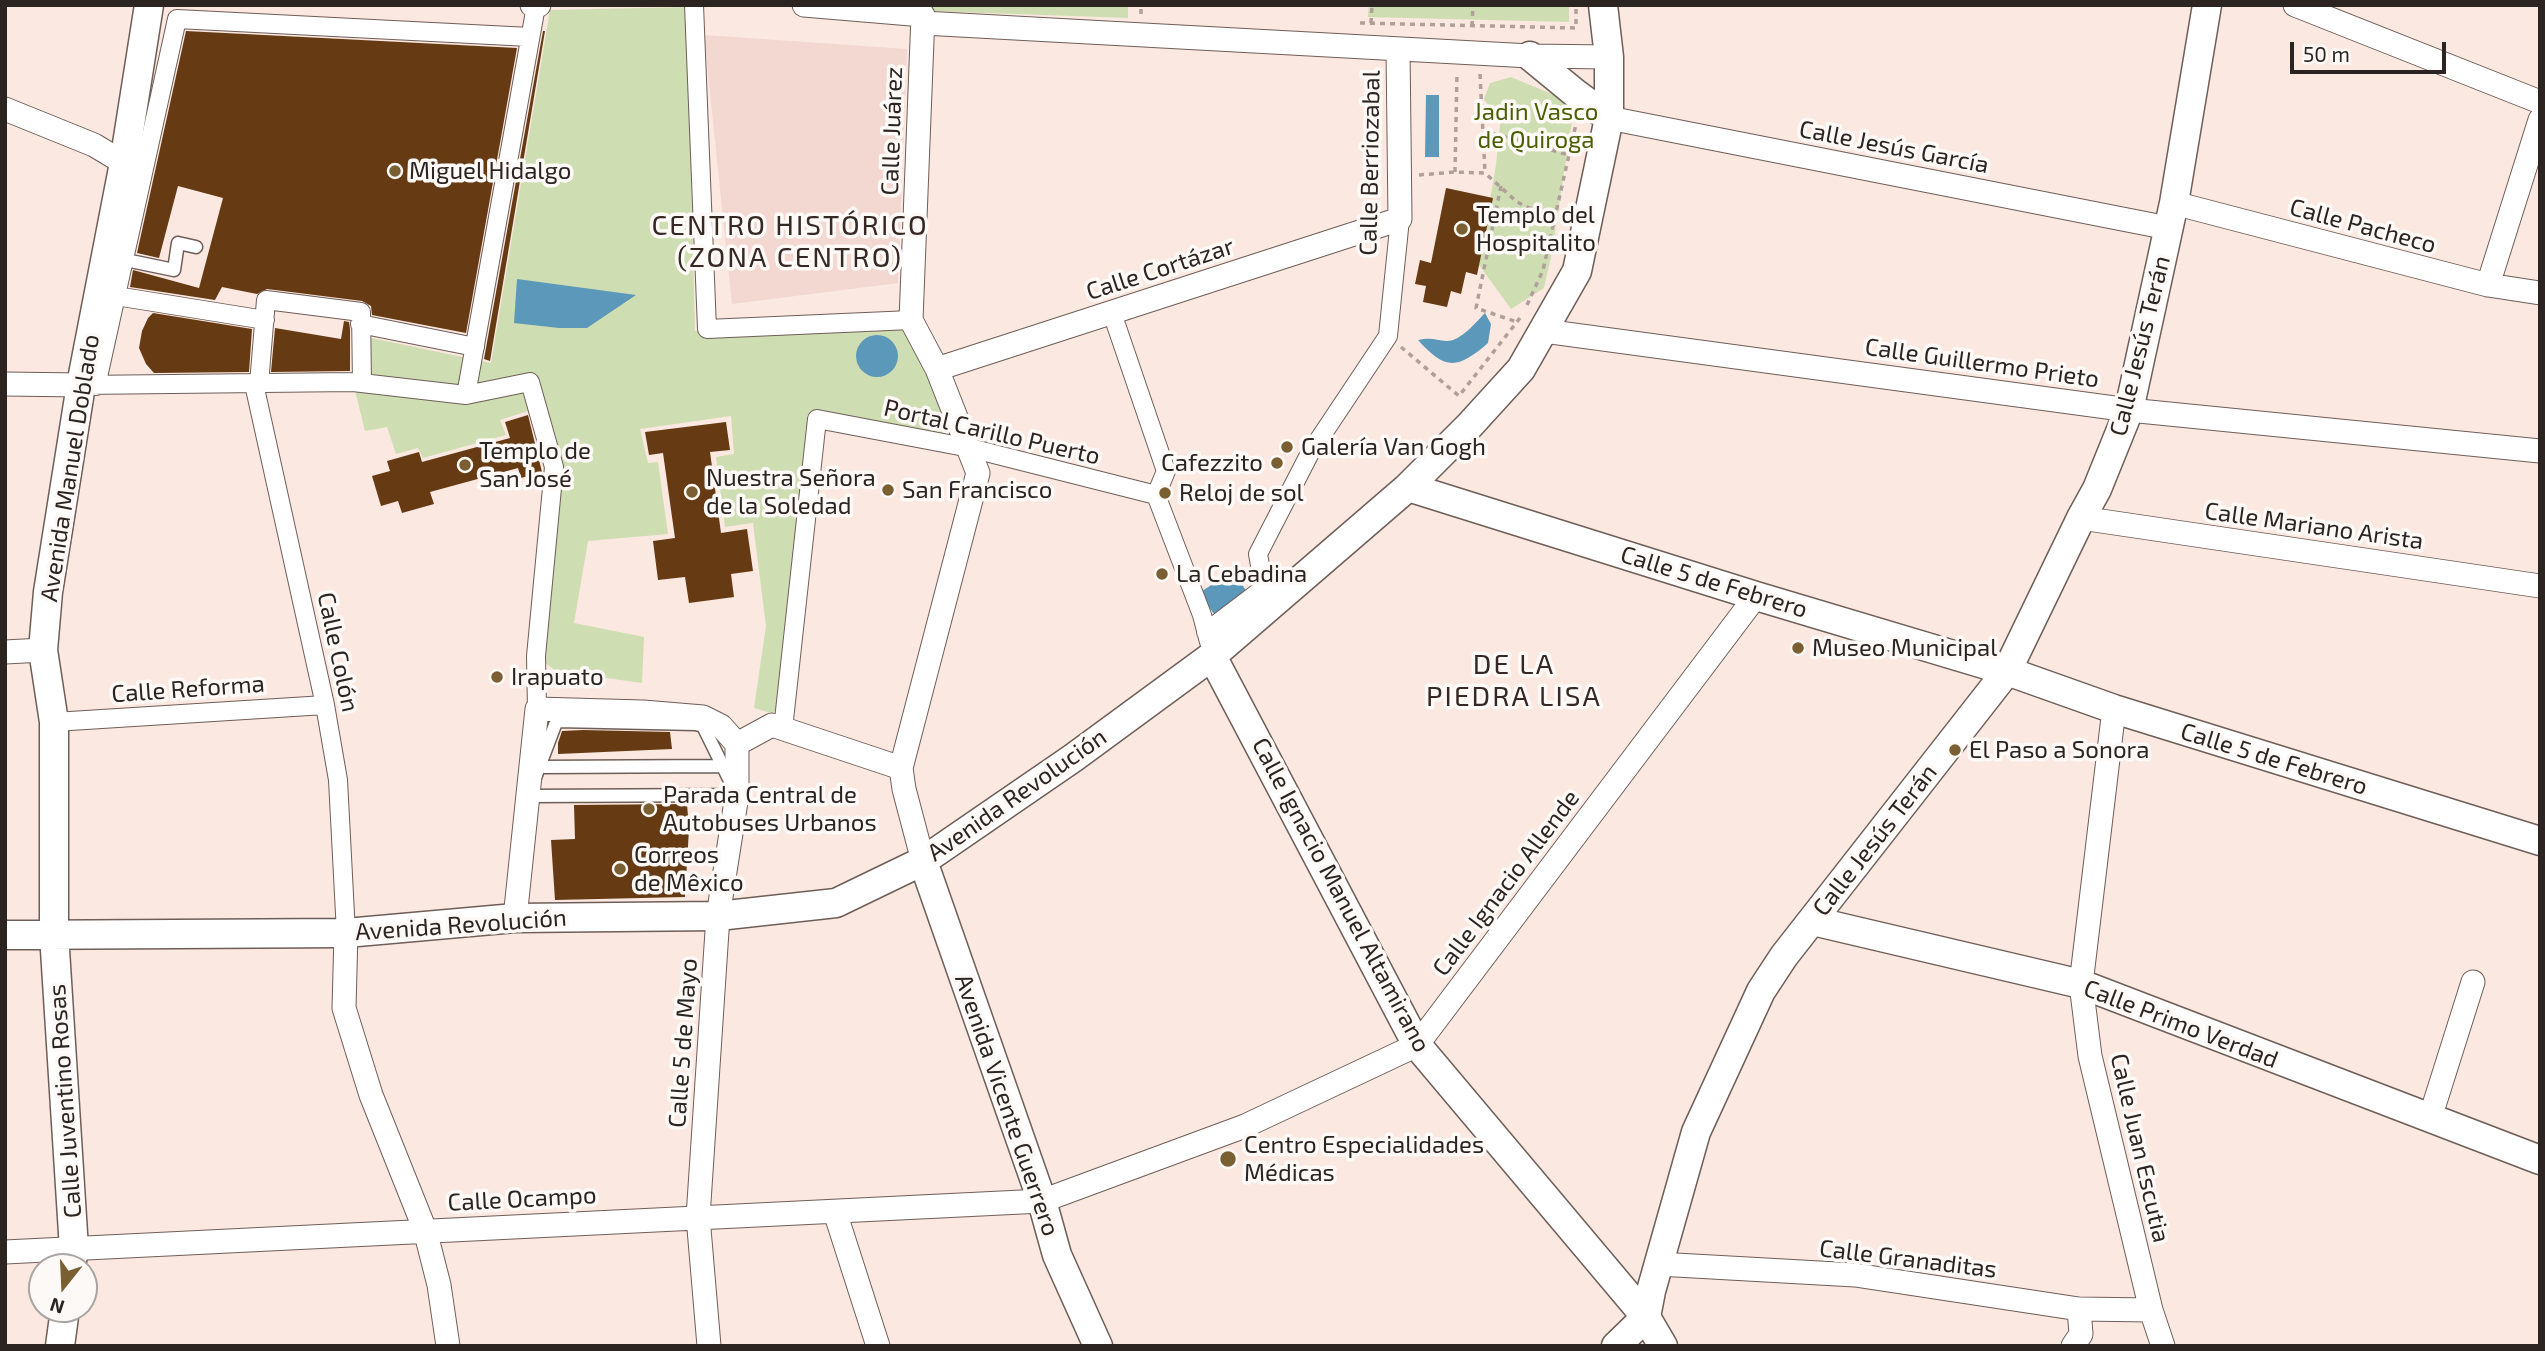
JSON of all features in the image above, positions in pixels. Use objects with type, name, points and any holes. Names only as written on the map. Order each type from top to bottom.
[{"type":"street","name":"Avenida Manuel Doblado","points":[[54,934],[54,722],[43,650],[48,592],[115,258],[124,163],[149,5]]},
{"type":"street","points":[[466,395],[536,5]]},
{"type":"street","points":[[694,5],[707,329],[911,320],[937,369],[978,473],[901,768],[923,861]]},
{"type":"street","points":[[804,5],[1398,49],[1609,57]]},
{"type":"street","name":"Avenida Revolución","points":[[5,934],[345,933],[514,918],[718,916],[836,903],[923,861],[1073,758],[1209,644],[1408,487],[1521,369],[1577,271],[1609,118],[1609,57],[1603,5]]},
{"type":"street","name":"Calle Jesús Terán","points":[[1646,1317],[1658,1264],[1696,1132],[1761,991],[1784,956],[2007,671],[2097,489],[2129,410],[2171,216],[2207,5]]},
{"type":"street","points":[[2295,5],[2540,102]]},
{"type":"street","name":"Calle Juárez","points":[[911,320],[923,14]]},
{"type":"street","points":[[89,385],[116,296],[115,258],[177,19],[530,37]]},
{"type":"street","name":"Calle Berriozabal","points":[[1209,644],[1264,588],[1258,554],[1310,453],[1388,336],[1400,219],[1398,49]]},
{"type":"street","points":[[1530,55],[1609,118]]},
{"type":"street","points":[[5,109],[94,145],[124,163]]},
{"type":"street","name":"Calle Jesús García","points":[[1609,118],[2171,216]]},
{"type":"street","points":[[2488,285],[2540,120]]},
{"type":"street","name":"Calle Pacheco","points":[[2171,216],[2488,285],[2540,293]]},
{"type":"street","name":"Calle Cortázar","points":[[937,369],[1400,219]]},
{"type":"street","points":[[116,296],[265,320],[266,300],[361,312],[362,383]]},
{"type":"street","points":[[1112,313],[1166,471],[1156,495],[1202,615],[1209,644]]},
{"type":"street","name":"Calle Colón","points":[[265,320],[257,384],[325,705],[338,780],[345,933]]},
{"type":"street","points":[[360,324],[475,347]]},
{"type":"street","name":"Calle Guillermo Prieto","points":[[1544,331],[2129,410],[2540,451]]},
{"type":"street","points":[[5,384],[362,383],[466,395],[530,382],[554,467],[536,656],[537,709],[514,918]]},
{"type":"street","name":"Portal Carillo Puerto","points":[[783,729],[817,419],[970,448],[1156,495]]},
{"type":"street","name":"Calle 5 de Febrero","points":[[1408,487],[2007,671],[2114,709],[2540,841]]},
{"type":"street","name":"Calle Mariano Arista","points":[[2081,518],[2540,586]]},
{"type":"street","name":"Calle Ignacio Allende","points":[[1042,1201],[1245,1126],[1417,1045],[1756,596]]},
{"type":"street","name":"Calle Ignacio Manuel Altamirano","points":[[1209,644],[1417,1045],[1646,1317],[1663,1346]]},
{"type":"street","points":[[5,652],[43,650]]},
{"type":"street","name":"Calle Reforma","points":[[54,722],[325,705]]},
{"type":"street","points":[[537,709],[643,712],[703,717],[721,726],[737,744],[772,726],[901,768]]},
{"type":"street","name":"Calle Juan Escutia","points":[[2114,709],[2081,984],[2091,1056],[2151,1310],[2163,1346]]},
{"type":"street","name":"Calle 5 de Mayo","points":[[709,1346],[698,1217],[718,916],[737,795],[737,744]]},
{"type":"street","name":"Avenida Vicente Guerrero","points":[[923,861],[1042,1201],[1057,1255],[1098,1346]]},
{"type":"street","name":"Calle Primo Verdad","points":[[1813,920],[2081,984],[2540,1160]]},
{"type":"street","points":[[345,933],[344,1008],[371,1095],[425,1230],[439,1285],[448,1346]]},
{"type":"street","name":"Calle Juventino Rosas","points":[[54,934],[73,1253]]},
{"type":"street","points":[[2430,1118],[2473,982]]},
{"type":"street","name":"Calle Ocampo","points":[[98,1256],[425,1230],[1042,1201]]},
{"type":"street","points":[[835,1212],[878,1346]]},
{"type":"street","name":"Calle Ocampo","points":[[5,1252],[28,1254]]},
{"type":"street","name":"Calle Granaditas","points":[[1658,1264],[1855,1275],[2078,1309],[2151,1310]]},
{"type":"street","points":[[2073,1346],[2081,1334],[2078,1309]]},
{"type":"street","points":[[1616,1346],[1646,1317]]},
{"type":"street","points":[[60,1346],[63,1323]]},
{"type":"lane","points":[[115,258],[174,270],[178,243],[196,247]]},
{"type":"lane","points":[[558,721],[704,726],[737,795],[528,796],[558,721]]},
{"type":"lane","points":[[541,767],[724,766]]},
{"type":"path","points":[[1141,5],[1141,16]]},
{"type":"path","points":[[1371,23],[1372,5]]},
{"type":"path","points":[[1472,5],[1472,26]]},
{"type":"path","points":[[1358,23],[1576,28],[1576,5]]},
{"type":"path","points":[[1468,51],[1483,131],[1485,173]]},
{"type":"path","points":[[1455,172],[1468,51]]},
{"type":"path","points":[[1388,336],[1459,396],[1524,313],[1543,270],[1582,98]]},
{"type":"path","points":[[1483,131],[1569,155]]},
{"type":"path","points":[[1399,176],[1485,173],[1517,202],[1556,221]]},
{"type":"path","points":[[1501,186],[1476,308],[1517,322]]},
{"type":"shaded area","points":[[704,35],[907,49],[898,283],[732,304]]},
{"type":"green space","points":[[930,5],[1128,5],[1128,18],[930,11]]},
{"type":"green space","points":[[1369,5],[1569,5],[1569,22],[1368,17]]},
{"type":"green space","points":[[687,7],[695,331],[902,325],[935,379],[946,436],[817,420],[781,709],[771,713],[754,708],[766,626],[753,523],[725,527],[716,457],[734,454],[731,416],[640,429],[648,463],[658,462],[668,534],[588,541],[574,623],[644,637],[642,683],[556,671],[536,656],[550,473],[528,411],[500,420],[506,435],[423,458],[418,448],[396,454],[387,427],[365,431],[353,382],[357,335],[491,363],[550,10]],"holes":[[[882,336],[897,349],[862,370],[856,359]]]},
{"type":"green space","name":"Jadin Vasco de Quiroga","points":[[1511,77],[1566,100],[1574,108],[1544,288],[1511,309],[1479,265],[1496,165],[1501,116],[1492,110],[1484,99],[1490,83]]},
{"type":"water","points":[[1426,95],[1439,95],[1439,157],[1425,157]]},
{"type":"water","points":[[517,279],[636,295],[587,328],[514,323]]},
{"type":"water","points":[[1485,313],[1491,324],[1488,343],[1459,362],[1452,363],[1436,357],[1418,340],[1447,341],[1458,338]]},
{"type":"water","points":[[877,335],[892,341],[898,356],[892,371],[877,377],[862,371],[856,356],[862,341]]},
{"type":"water","points":[[1233,571],[1247,592],[1214,614],[1199,593]]},
{"type":"building","points":[[186,31],[517,48],[466,333],[372,315],[371,306],[362,301],[267,289],[257,294],[222,287],[215,300],[130,287],[133,270],[199,288],[223,198],[178,186],[159,258],[137,253]]},
{"type":"building","points":[[545,31],[490,361],[484,359]]},
{"type":"building","name":"Templo del Hospitalito","points":[[1446,188],[1493,198],[1477,275],[1466,272],[1461,294],[1451,291],[1447,307],[1423,302],[1426,286],[1415,284],[1420,260],[1431,263]]},
{"type":"building","points":[[153,313],[252,329],[249,372],[154,373],[146,364],[139,348],[142,331]]},
{"type":"building","points":[[344,321],[349,322],[350,329],[350,371],[271,372],[275,328],[341,339]]},
{"type":"building","name":"Templo de San José","points":[[528,415],[542,472],[521,478],[518,468],[430,492],[434,504],[402,513],[398,501],[381,506],[372,476],[390,471],[387,461],[419,452],[422,462],[510,438],[505,422]]},
{"type":"building","name":"Nuestra Señora de la Soledad","points":[[726,422],[730,450],[710,452],[721,533],[747,529],[753,571],[731,574],[734,597],[689,603],[685,577],[658,580],[653,541],[675,538],[663,453],[649,455],[645,432]]},
{"type":"building","points":[[562,731],[670,732],[672,749],[558,754]]},
{"type":"building","name":"Correos de Mêxico","points":[[687,804],[689,829],[685,897],[555,900],[551,840],[575,839],[574,805]]},
{"type":"place","name":"Miguel Hidalgo","points":[[395,171]]},
{"type":"place","name":"Templo del Hospitalito","points":[[1462,229]]},
{"type":"place","name":"Galería Van Gogh","points":[[1287,447]]},
{"type":"place","name":"Cafezzito","points":[[1277,463]]},
{"type":"place","name":"Templo de San José","points":[[465,465]]},
{"type":"place","name":"San Francisco","points":[[888,490]]},
{"type":"place","name":"Nuestra Señora de la Soledad","points":[[692,492]]},
{"type":"place","name":"Reloj de sol","points":[[1165,493]]},
{"type":"place","name":"La Cebadina","points":[[1162,574]]},
{"type":"place","name":"Museo Municipal","points":[[1798,648]]},
{"type":"place","name":"Irapuato","points":[[497,677]]},
{"type":"place","name":"El Paso a Sonora","points":[[1955,750]]},
{"type":"place","name":"Parada Central de Autobuses Urbanos","points":[[649,809]]},
{"type":"place","name":"Correos de Mêxico","points":[[620,869]]},
{"type":"place","name":"Centro Especialidades Médicas","points":[[1228,1159]]},
{"type":"district","name":"CENTRO HISTÓRICO (ZONA CENTRO)","points":[[790,242]]},
{"type":"district","name":"DE LA PIEDRA LISA","points":[[1514,681]]}]
